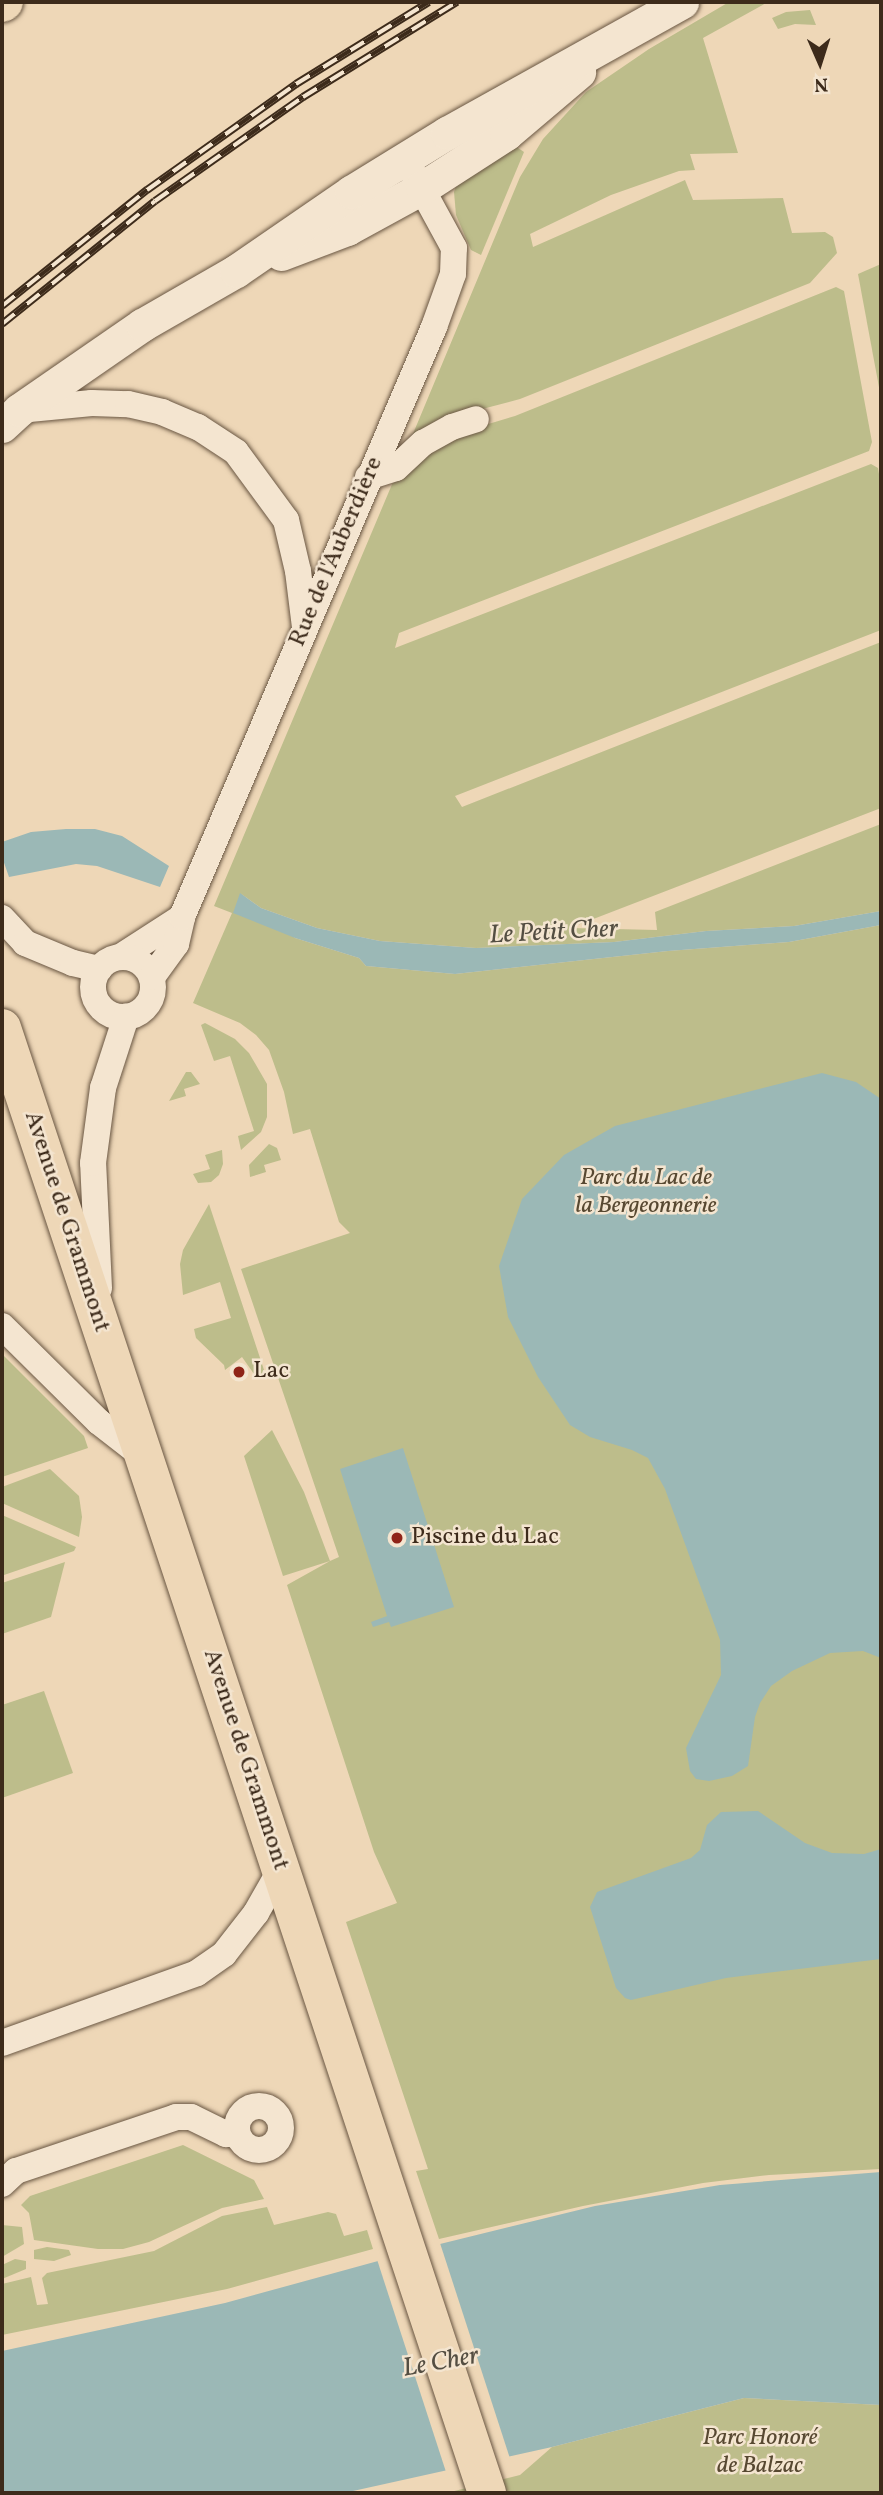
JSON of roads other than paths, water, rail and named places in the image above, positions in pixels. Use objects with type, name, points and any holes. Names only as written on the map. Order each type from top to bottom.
[{"type":"main road","name":"Avenue de Grammont","points":[[2,1028],[487,2493]]},
{"type":"street","points":[[11,418],[142,325],[236,271],[340,199],[561,67],[607,45],[682,2]]},
{"type":"street","points":[[236,271],[347,229],[422,188],[545,105],[607,45]]},
{"type":"street","name":"Rue de l'Auberdière","points":[[152,977],[176,944],[182,917],[434,327],[456,262],[454,248],[405,159]]},
{"type":"street","points":[[11,418],[92,402],[128,404],[162,412],[198,427],[236,452],[286,520],[298,571],[305,628]]},
{"type":"street","points":[[368,477],[396,468],[423,443],[452,427],[476,419]]},
{"type":"street","points":[[122,956],[140,962],[152,977],[152,996],[147,1005],[126,1017],[108,1013],[95,998],[93,988],[99,969],[105,962],[122,956],[182,917]]},
{"type":"street","points":[[2,918],[25,943],[73,963],[99,969]]},
{"type":"street","points":[[100,1325],[93,1163],[103,1088],[126,1017]]},
{"type":"street","points":[[2,1326],[99,1422],[144,1457]]},
{"type":"street","points":[[2,2043],[173,1984],[197,1973],[224,1954],[256,1913],[281,1870]]},
{"type":"street","points":[[2,2184],[16,2171],[176,2117],[191,2117],[226,2134],[237,2134]]},
{"type":"water","points":[[95,829],[122,836],[169,866],[160,887],[97,866],[76,864],[9,877],[2,857],[2,842],[31,832]]},
{"type":"water","name":"Le Petit Cher","points":[[240,893],[261,908],[317,928],[380,941],[476,948],[614,942],[706,931],[794,926],[881,911],[881,925],[789,942],[668,951],[455,974],[366,966],[359,958],[295,938],[233,913]]},
{"type":"water","points":[[822,1073],[856,1082],[881,1099],[881,1658],[863,1651],[830,1653],[792,1671],[771,1686],[760,1703],[755,1717],[748,1766],[732,1776],[709,1781],[696,1779],[690,1771],[686,1748],[721,1675],[720,1640],[665,1489],[648,1458],[590,1437],[570,1425],[538,1377],[508,1317],[499,1266],[522,1199],[564,1155],[615,1126]]},
{"type":"water","name":"Piscine du Lac","points":[[403,1448],[454,1607],[391,1627],[389,1622],[373,1627],[371,1622],[387,1616],[340,1469]]},
{"type":"water","points":[[758,1811],[805,1843],[832,1853],[864,1854],[881,1849],[881,1959],[726,1978],[631,2000],[625,1998],[616,1988],[590,1907],[597,1892],[691,1858],[700,1850],[707,1825],[721,1812]]},
{"type":"water","name":"Le Cher","points":[[881,2172],[881,2405],[744,2398],[552,2447],[344,2493],[2,2493],[2,2351],[225,2303],[440,2244],[595,2206],[720,2185]]},
{"type":"railway","points":[[2,306],[147,190],[296,84],[429,2]]},
{"type":"railway","points":[[2,324],[155,201],[303,97],[457,2]]},
{"type":"place","name":"Lac","points":[[239,1372]]},
{"type":"place","name":"Piscine du Lac","points":[[397,1538]]},
{"type":"park label","name":"Parc du Lac de la Bergeonnerie","points":[[646,1193]]},
{"type":"park label","name":"Parc Honoré de Balzac","points":[[760,2453]]}]
